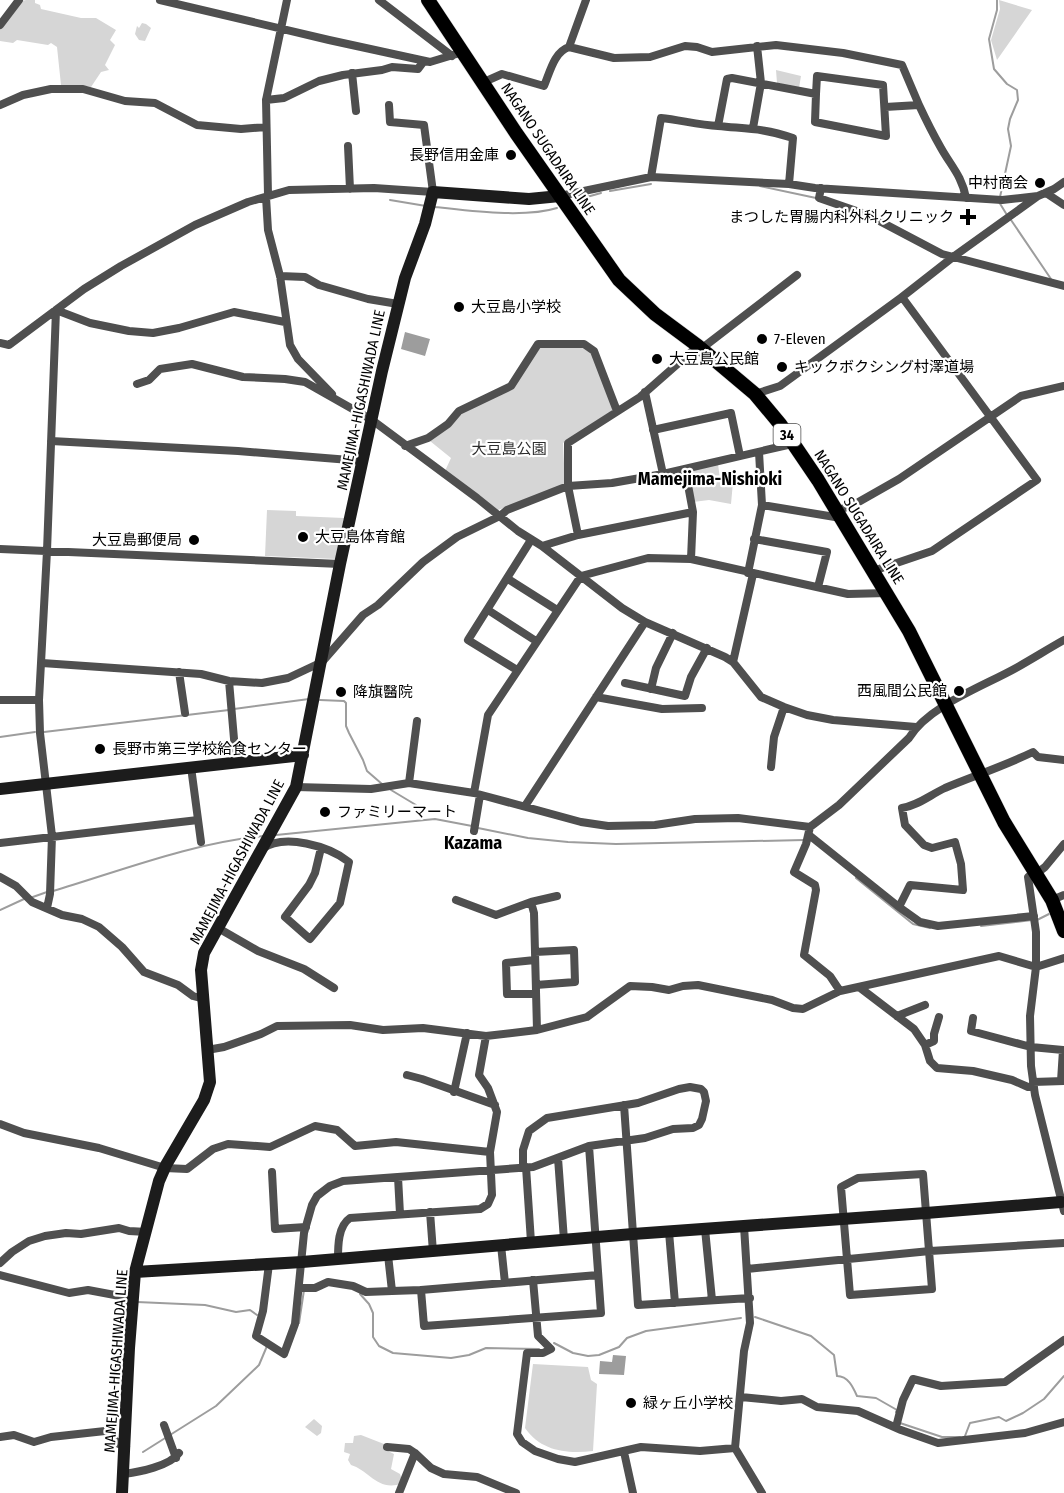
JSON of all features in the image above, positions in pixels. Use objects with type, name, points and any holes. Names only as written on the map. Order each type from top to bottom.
[{"type":"main road","name":"NAGANO SUGADAIRA LINE","points":[[428,0],[457,54],[484,82],[516,133],[619,280],[655,314],[755,394],[780,424],[909,631],[1004,822],[1035,873],[1058,898],[1064,931]]},
{"type":"main road","points":[[433,192],[529,199],[560,196]]},
{"type":"main road","name":"MAMEJIMA-HIGASHIWADA LINE","points":[[122,1493],[135,1272],[159,1181],[204,1100],[210,1082],[201,970],[204,953],[296,787],[340,564],[398,304],[425,224],[433,192]]},
{"type":"main road","points":[[0,789],[303,755]]},
{"type":"main road","points":[[135,1272],[302,1262],[744,1226],[1063,1206]]},
{"type":"street","points":[[0,25],[19,0]]},
{"type":"street","points":[[160,0],[424,61],[430,62],[457,54]]},
{"type":"street","points":[[287,0],[266,100],[268,230],[280,276],[290,345],[298,359],[336,398]]},
{"type":"street","points":[[380,0],[457,54]]},
{"type":"street","points":[[569,47],[586,0]]},
{"type":"street","points":[[484,82],[502,74],[543,86],[557,56],[569,47],[614,58],[650,57],[685,46],[712,52],[776,45],[833,52],[902,65],[930,129],[963,184],[966,198]]},
{"type":"street","points":[[753,128],[761,82],[757,46]]},
{"type":"street","points":[[266,100],[284,98],[319,81],[352,74],[392,67],[418,69],[424,61]]},
{"type":"street","points":[[352,74],[356,111]]},
{"type":"street","points":[[818,76],[883,85],[886,136],[815,122],[816,94],[818,76]]},
{"type":"street","points":[[718,126],[727,79],[761,82],[816,94]]},
{"type":"street","points":[[0,105],[23,95],[51,89],[82,89],[125,101],[155,103],[197,125],[241,129],[266,128]]},
{"type":"street","points":[[0,352],[4,344],[111,272],[195,225],[248,202],[289,190],[375,188],[433,192],[424,125],[390,122],[389,105]]},
{"type":"street","points":[[885,107],[919,105]]},
{"type":"street","points":[[651,177],[661,118],[769,130],[792,138],[789,184]]},
{"type":"street","points":[[348,146],[350,189]]},
{"type":"street","points":[[560,196],[651,177],[789,184],[1000,200],[1042,194],[1064,205]]},
{"type":"street","points":[[755,394],[780,386],[953,257],[1042,194],[1064,182]]},
{"type":"street","points":[[821,188],[819,198],[868,215],[942,254],[1064,286]]},
{"type":"street","points":[[280,276],[305,277],[319,285],[398,304]]},
{"type":"street","points":[[578,535],[568,486],[568,443],[645,392],[797,276]]},
{"type":"street","points":[[873,571],[932,550],[1037,480],[902,297]]},
{"type":"street","points":[[56,310],[90,323],[153,333],[234,312],[285,322]]},
{"type":"street","points":[[47,908],[50,891],[52,836],[40,733],[39,700],[56,310]]},
{"type":"street","points":[[405,446],[428,438],[448,424],[459,411],[511,386],[538,344],[590,346],[617,411]]},
{"type":"street","points":[[137,384],[149,380],[160,369],[192,364],[243,377],[305,382],[372,420],[622,608],[645,622],[706,648],[732,662],[761,698],[807,715],[833,720],[916,727]]},
{"type":"street","points":[[762,505],[838,515],[899,479],[1022,396],[1064,386]]},
{"type":"street","points":[[645,392],[663,474]]},
{"type":"street","points":[[653,430],[731,413],[740,456]]},
{"type":"street","points":[[51,441],[238,451],[362,461]]},
{"type":"street","points":[[42,663],[201,674],[229,681],[262,683],[288,678],[322,662],[363,615],[378,605],[423,562],[457,537],[500,516],[507,510],[568,486],[612,483],[663,474],[792,444]]},
{"type":"street","points":[[732,662],[751,573],[754,539],[762,505],[759,452]]},
{"type":"street","points":[[684,469],[693,512],[691,559]]},
{"type":"street","points":[[542,546],[578,535],[693,512]]},
{"type":"street","points":[[754,539],[827,552],[818,587]]},
{"type":"street","points":[[517,670],[468,640],[531,540]]},
{"type":"street","points":[[0,549],[340,564]]},
{"type":"street","points":[[475,829],[477,794],[488,715],[581,576],[648,558],[691,559],[849,594],[887,593]]},
{"type":"street","points":[[508,579],[557,610]]},
{"type":"street","points":[[488,610],[537,641]]},
{"type":"street","points":[[525,806],[645,622]]},
{"type":"street","points":[[651,689],[656,668],[673,633]]},
{"type":"street","points":[[840,991],[830,976],[804,955],[816,890],[815,885],[794,872],[809,836],[909,738],[916,727],[946,705],[1062,642]]},
{"type":"street","points":[[625,683],[685,696],[691,677],[706,648]]},
{"type":"street","points":[[179,672],[184,714]]},
{"type":"street","points":[[229,681],[236,762]]},
{"type":"street","points":[[596,697],[662,709],[702,708]]},
{"type":"street","points":[[0,700],[39,700]]},
{"type":"street","points":[[771,767],[774,737],[783,707]]},
{"type":"street","points":[[409,783],[417,721]]},
{"type":"street","points":[[899,907],[910,885],[963,890],[961,864],[955,842],[932,848],[924,845],[905,825],[902,808],[915,806],[944,789],[980,776],[1033,752],[1038,757],[1064,760]]},
{"type":"street","points":[[191,767],[201,842]]},
{"type":"street","points":[[296,787],[371,789],[409,783],[477,794],[581,822],[608,826],[738,818],[809,836],[920,922],[938,926],[1035,918]]},
{"type":"street","points":[[0,843],[198,820]]},
{"type":"street","points":[[262,849],[270,843],[304,842],[321,848],[347,860],[349,866],[340,903],[310,939],[285,917],[309,885],[315,873],[321,848]]},
{"type":"street","points":[[1063,1206],[1060,1181],[1034,1085],[1030,1006],[1036,967],[1035,918],[1028,877],[1045,867],[1064,844]]},
{"type":"street","points":[[0,877],[16,886],[28,898],[47,908],[99,927],[122,946],[144,972],[178,985],[193,996],[204,999]]},
{"type":"street","points":[[456,900],[496,915],[531,902],[557,896]]},
{"type":"street","points":[[531,902],[537,1030]]},
{"type":"street","points":[[218,928],[258,951],[304,969],[334,988]]},
{"type":"street","points":[[574,950],[575,982],[536,990],[507,994],[506,963],[574,950]]},
{"type":"street","points":[[207,1050],[224,1047],[277,1026],[350,1025],[383,1030],[423,1028],[486,1036],[537,1030],[587,1017],[630,986],[669,990],[683,986],[698,986],[772,1000],[803,1009],[840,991],[999,956],[1036,967],[1064,958]]},
{"type":"street","points":[[859,987],[914,1029],[925,1045],[930,1061],[937,1068],[973,1071],[1012,1080],[1028,1087],[1062,1081],[1063,1050],[1031,1047],[971,1031],[972,1018]]},
{"type":"street","points":[[897,1016],[925,1005]]},
{"type":"street","points":[[925,1045],[934,1041],[939,1017]]},
{"type":"street","points":[[454,1092],[467,1033]]},
{"type":"street","points":[[338,1259],[338,1246],[346,1221],[350,1218],[486,1207],[492,1195],[490,1152],[497,1112],[479,1075],[486,1036]]},
{"type":"street","points":[[407,1075],[422,1078],[454,1092],[495,1105]]},
{"type":"street","points":[[269,1264],[263,1311],[256,1336],[284,1353],[295,1324],[306,1227],[317,1196],[330,1186],[344,1181],[490,1170],[524,1167],[539,1165],[589,1146],[645,1138],[673,1129],[693,1128],[699,1125],[702,1119],[706,1101],[704,1092],[701,1089],[690,1087],[638,1103],[547,1118],[529,1131],[524,1150],[524,1167],[531,1242]]},
{"type":"street","points":[[624,1106],[638,1305],[750,1298]]},
{"type":"street","points":[[0,1124],[24,1133],[99,1148],[165,1168],[187,1169],[206,1152],[228,1144],[270,1147],[315,1126],[337,1130],[355,1146],[396,1142],[490,1152]]},
{"type":"street","points":[[421,1290],[424,1326],[601,1313],[589,1146]]},
{"type":"street","points":[[558,1158],[564,1240]]},
{"type":"street","points":[[272,1172],[275,1229],[306,1227]]},
{"type":"street","points":[[923,1174],[932,1289],[850,1295],[843,1219],[841,1187],[858,1178],[923,1174]]},
{"type":"street","points":[[398,1177],[400,1214]]},
{"type":"street","points":[[430,1212],[433,1251]]},
{"type":"street","points":[[744,1226],[750,1323],[744,1352],[735,1448],[762,1493]]},
{"type":"street","points":[[0,1263],[29,1241],[45,1236],[66,1233],[81,1234],[119,1228],[147,1232]]},
{"type":"street","points":[[705,1229],[711,1300]]},
{"type":"street","points":[[669,1232],[675,1303]]},
{"type":"street","points":[[747,1269],[930,1251],[1064,1243]]},
{"type":"street","points":[[501,1245],[505,1283]]},
{"type":"street","points":[[388,1255],[392,1291]]},
{"type":"street","points":[[0,1275],[69,1293],[88,1290],[120,1296],[133,1304]]},
{"type":"street","points":[[299,1288],[315,1288],[328,1282],[353,1286],[366,1292],[421,1290],[598,1275]]},
{"type":"street","points":[[533,1281],[538,1336],[551,1349],[543,1353],[527,1353],[517,1434],[522,1442],[536,1450],[575,1462],[641,1447],[700,1452],[735,1448]]},
{"type":"street","points":[[896,1427],[903,1400],[913,1379],[941,1386],[1005,1382],[1064,1340]]},
{"type":"street","points":[[741,1397],[781,1401],[802,1399],[818,1407],[858,1411],[938,1443],[1025,1433],[1064,1422]]},
{"type":"street","points":[[124,1474],[140,1472],[177,1455],[164,1425]]},
{"type":"street","points":[[0,1437],[14,1435],[34,1442],[51,1437],[105,1431],[119,1444],[126,1447]]},
{"type":"street","points":[[387,1447],[409,1449],[431,1468],[444,1474],[477,1477],[516,1493]]},
{"type":"street","points":[[624,1452],[633,1493]]},
{"type":"street","points":[[399,1493],[415,1453]]},
{"type":"green space","points":[[35,0],[41,9],[81,18],[96,18],[116,30],[110,40],[115,45],[105,65],[109,70],[101,72],[91,87],[61,85],[57,47],[51,43],[48,45],[17,40],[13,43],[0,41],[0,28],[22,1]]},
{"type":"green space","points":[[999,0],[1032,10],[997,60],[991,40],[1000,9]]},
{"type":"green space","points":[[142,23],[151,28],[145,41],[139,40],[135,34],[137,26],[139,28]]},
{"type":"green space","points":[[776,70],[801,76],[799,88],[777,83]]},
{"type":"green space","name":"大豆島公園","points":[[539,347],[586,347],[591,350],[613,410],[563,443],[565,485],[498,510],[445,471],[451,458],[430,441],[463,412],[513,387]]},
{"type":"green space","points":[[718,464],[720,479],[733,482],[731,504],[709,500],[693,502],[687,471]]},
{"type":"green space","name":"大豆島体育館","points":[[267,510],[296,511],[296,516],[344,518],[336,559],[265,556]]},
{"type":"green space","points":[[533,1364],[588,1367],[591,1380],[597,1384],[593,1451],[573,1452],[546,1446],[531,1436],[525,1428]]},
{"type":"green space","points":[[314,1419],[322,1426],[321,1433],[317,1436],[305,1427]]},
{"type":"green space","points":[[361,1435],[384,1444],[388,1451],[394,1454],[391,1469],[400,1474],[403,1483],[387,1485],[380,1483],[351,1465],[348,1460],[350,1454],[344,1452],[345,1443],[353,1443],[354,1436]]},
{"type":"shaded area","points":[[405,332],[430,339],[425,356],[401,349]]},
{"type":"shaded area","points":[[613,1355],[626,1356],[624,1375],[599,1374],[600,1361],[612,1362]]},
{"type":"waterway","points":[[997,0],[997,10],[989,39],[994,69],[1007,84],[1017,90],[1018,100],[1008,129],[1011,146],[1000,197]]},
{"type":"waterway","points":[[610,191],[651,184]]},
{"type":"waterway","points":[[760,186],[816,198]]},
{"type":"waterway","points":[[576,200],[601,193]]},
{"type":"waterway","points":[[390,200],[426,206]]},
{"type":"waterway","points":[[999,202],[1007,215]]},
{"type":"waterway","points":[[435,207],[513,213],[529,213],[557,208]]},
{"type":"waterway","points":[[1011,220],[1051,279]]},
{"type":"waterway","points":[[234,709],[309,699]]},
{"type":"waterway","points":[[320,700],[346,703],[346,726],[349,733],[367,771],[382,784]]},
{"type":"waterway","points":[[44,732],[229,710]]},
{"type":"waterway","points":[[0,737],[35,732]]},
{"type":"waterway","points":[[391,790],[416,805],[422,820]]},
{"type":"waterway","points":[[276,835],[435,819],[472,826]]},
{"type":"waterway","points":[[478,828],[528,838],[616,844],[804,840]]},
{"type":"waterway","points":[[53,891],[184,851],[264,836]]},
{"type":"waterway","points":[[856,878],[913,924],[930,928]]},
{"type":"waterway","points":[[30,898],[47,892]]},
{"type":"waterway","points":[[0,910],[24,899]]},
{"type":"waterway","points":[[1037,920],[1051,913]]},
{"type":"waterway","points":[[981,926],[1032,920]]},
{"type":"waterway","points":[[299,1323],[304,1290]]},
{"type":"waterway","points":[[360,1294],[373,1313],[373,1337],[379,1346],[393,1353],[451,1358],[469,1355],[486,1348],[539,1349]]},
{"type":"waterway","points":[[137,1302],[205,1305],[236,1312],[250,1310],[257,1315]]},
{"type":"waterway","points":[[755,1317],[811,1336],[834,1355],[837,1376],[847,1380],[857,1396],[876,1398],[897,1410],[896,1412]]},
{"type":"waterway","points":[[554,1343],[573,1353],[588,1356],[599,1355],[619,1347],[627,1338],[646,1331],[741,1318]]},
{"type":"waterway","points":[[143,1452],[216,1406],[259,1365],[267,1346]]},
{"type":"waterway","points":[[965,1436],[970,1423],[999,1417],[1006,1421],[1023,1413],[1044,1399],[1064,1376]]},
{"type":"waterway","points":[[900,1423],[942,1437],[960,1437]]},
{"type":"place","name":"長野信用金庫","points":[[511,155]]},
{"type":"place","name":"中村商会","points":[[1040,183]]},
{"type":"place","name":"まつした胃腸内科外科クリニック","points":[[968,217]]},
{"type":"place","name":"大豆島小学校","points":[[459,307]]},
{"type":"place","name":"7-Eleven","points":[[762,339]]},
{"type":"place","name":"大豆島公民館","points":[[657,359]]},
{"type":"place","name":"キックボクシング村澤道場","points":[[782,367]]},
{"type":"place","name":"大豆島体育館","points":[[303,537]]},
{"type":"place","name":"大豆島郵便局","points":[[194,540]]},
{"type":"place","name":"西風間公民館","points":[[959,691]]},
{"type":"place","name":"降旗醫院","points":[[341,692]]},
{"type":"place","name":"長野市第三学校給食センター","points":[[100,749]]},
{"type":"place","name":"ファミリーマート","points":[[325,812]]},
{"type":"place","name":"緑ヶ丘小学校","points":[[631,1403]]},
{"type":"district","name":"Mamejima-Nishioki","points":[[710,479]]},
{"type":"district","name":"Kazama","points":[[473,843]]}]
